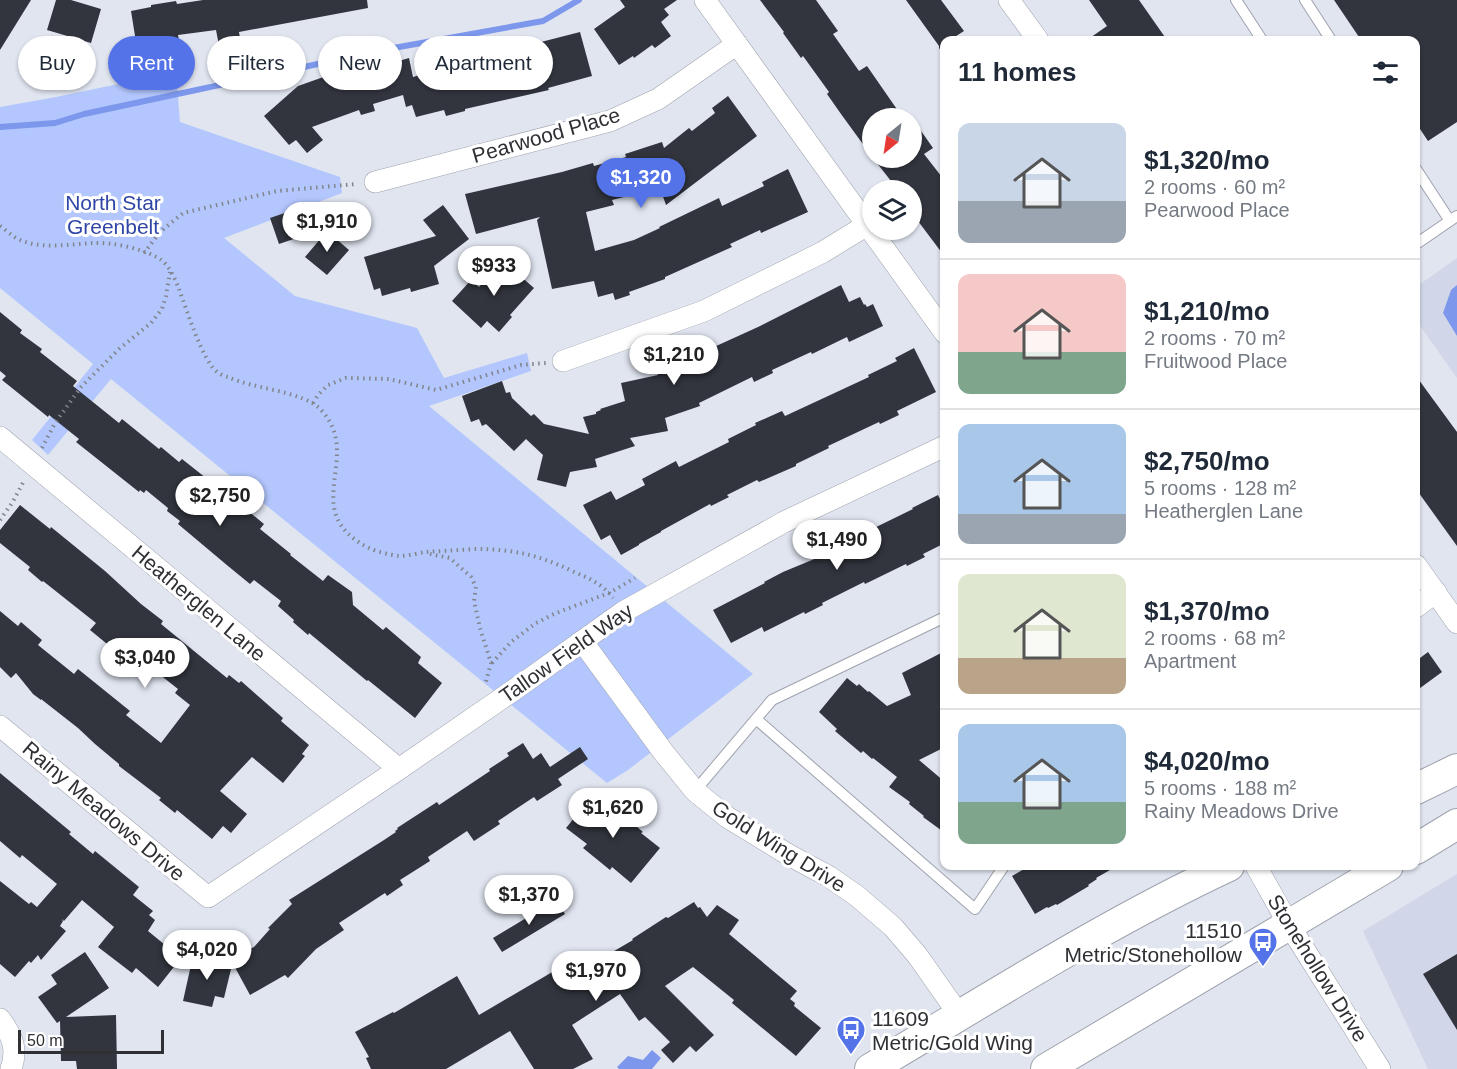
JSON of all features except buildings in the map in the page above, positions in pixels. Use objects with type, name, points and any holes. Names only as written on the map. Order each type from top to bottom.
[{"type":"main road","points":[[1420,787],[1457,769]]},
{"type":"main road","points":[[1420,847],[1457,825]]},
{"type":"main road","points":[[870,1069],[1120,921],[1220,870]]},
{"type":"main road","points":[[1046,1069],[1381,870]]},
{"type":"street","points":[[705,0],[862,218]]},
{"type":"street","points":[[1009,0],[1035,36]]},
{"type":"street","name":"Pearwood Place","points":[[375,182],[610,121],[658,99],[736,44]]},
{"type":"street","points":[[563,361],[704,311],[823,252],[862,228]]},
{"type":"street","points":[[878,240],[940,326]]},
{"type":"street","name":"Heatherglen Lane","points":[[0,437],[399,769]]},
{"type":"street","name":"Tallow Field Way","points":[[208,897],[399,769],[623,612],[784,522],[940,448]]},
{"type":"street","points":[[1420,570],[1457,623]]},
{"type":"street","points":[[1420,604],[1436,592]]},
{"type":"street","name":"Gold Wing Drive","points":[[582,641],[664,753],[695,791],[727,817],[828,876],[857,896],[893,927],[917,955],[960,1016]]},
{"type":"street","name":"Rainy Meadows Drive","points":[[0,726],[208,897]]},
{"type":"street","name":"Stonehollow Drive","points":[[1258,870],[1380,1069]]},
{"type":"street","points":[[0,1019],[9,1031],[14,1047],[12,1069]]},
{"type":"lane","points":[[1236,0],[1259,36]]},
{"type":"lane","points":[[1305,0],[1328,36]]},
{"type":"lane","points":[[1420,174],[1454,219],[1420,241]]},
{"type":"lane","points":[[695,791],[772,700],[940,619]]},
{"type":"lane","points":[[756,719],[975,909],[1001,870]]},
{"type":"path","points":[[144,253],[160,232],[183,213],[277,191],[375,182]]},
{"type":"path","points":[[0,226],[19,239],[37,244],[119,245],[161,260],[175,280],[206,358],[216,372],[237,382],[291,395],[313,403],[321,409],[333,426],[338,448],[333,511],[349,535],[370,549],[399,556],[477,549],[506,550],[533,555],[600,584],[613,599]]},
{"type":"path","points":[[41,451],[55,423],[81,387],[119,349],[151,323],[162,309],[170,271]]},
{"type":"path","points":[[313,403],[328,386],[346,378],[389,379],[436,390],[521,365],[563,361]]},
{"type":"path","points":[[0,520],[25,479]]},
{"type":"path","points":[[425,552],[450,558],[471,578],[476,587],[474,601],[491,663]]},
{"type":"path","points":[[483,691],[491,663],[511,642],[536,623],[609,593],[635,578]]},
{"type":"shaded area","points":[[1457,258],[1457,378],[1420,326],[1420,284]]},
{"type":"shaded area","points":[[1457,285],[1457,336],[1443,313],[1451,290]]},
{"type":"shaded area","points":[[1457,874],[1457,1069],[1428,1069],[1363,931]]},
{"type":"shaded area","points":[[652,1050],[661,1058],[652,1069],[619,1069],[617,1067],[628,1056],[643,1060]]},
{"type":"green space","name":"North Star Greenbelt","points":[[108,86],[108,90],[177,90],[180,122],[340,177],[342,193],[224,238],[295,296],[417,328],[444,378],[527,353],[531,371],[429,406],[753,674],[628,770],[607,783],[111,379],[48,455],[32,440],[93,364],[0,288],[0,107]]},
{"type":"waterway","points":[[0,127],[55,123],[84,114],[388,49],[543,21],[579,0]]},
{"type":"place","name":"11510 Metric/Stonehollow","points":[[1263,968]]},
{"type":"place","name":"11609 Metric/Gold Wing","points":[[851,1056]]}]
